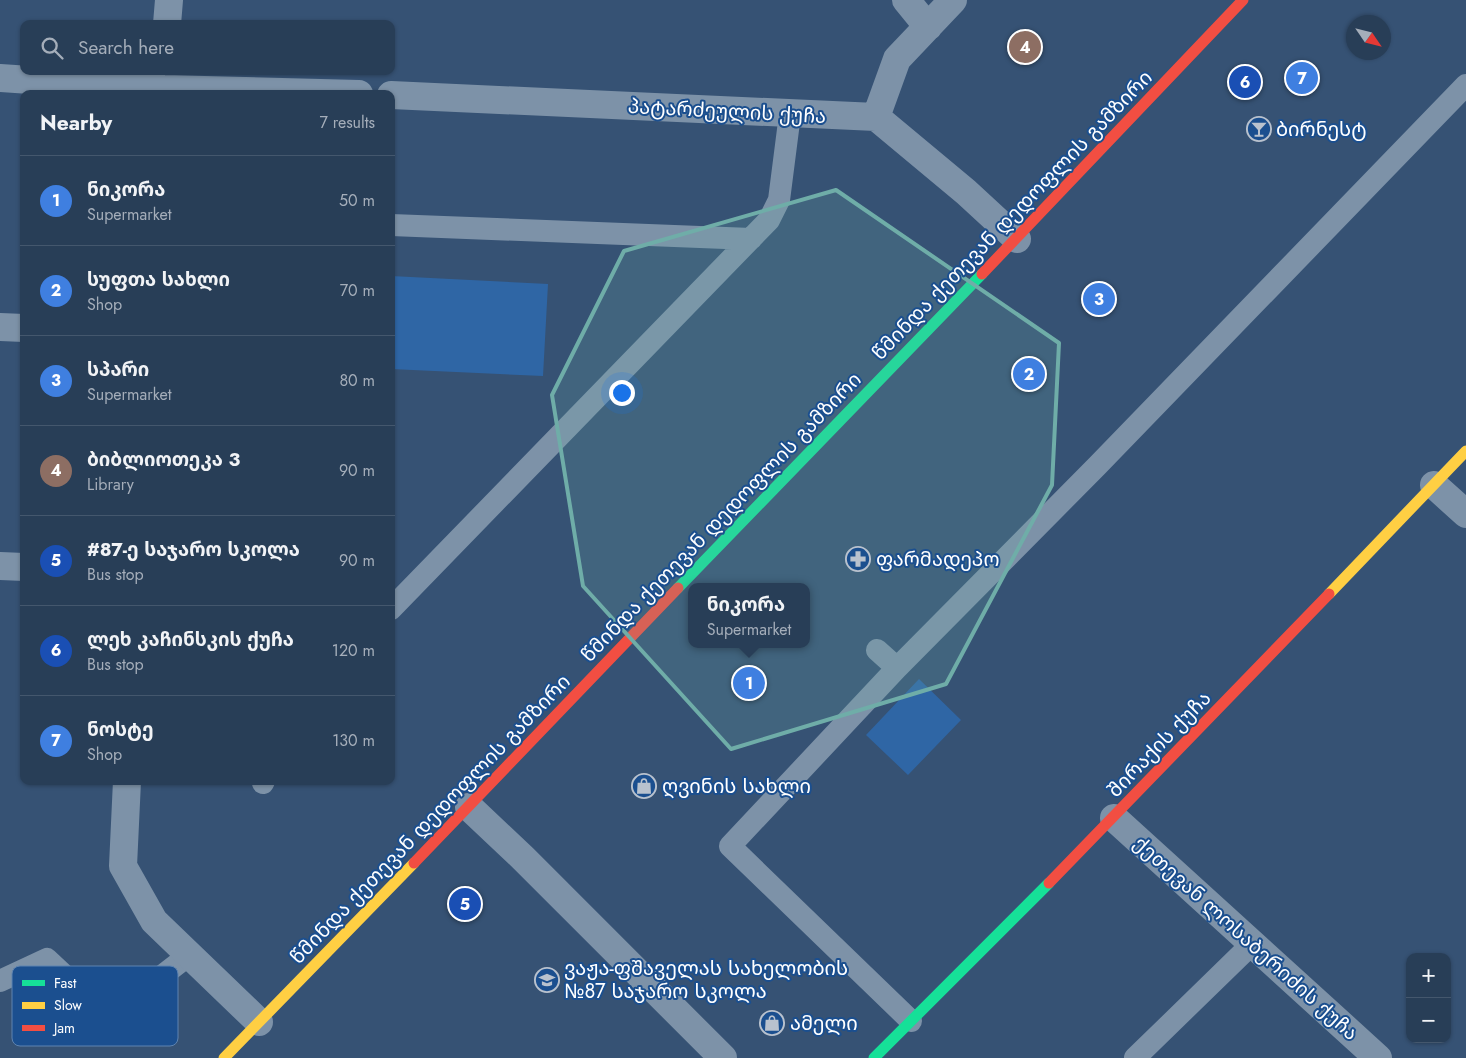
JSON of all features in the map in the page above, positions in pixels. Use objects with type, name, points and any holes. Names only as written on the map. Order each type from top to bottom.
[{"type":"main road","name":"წმინდა ქეთევან დედოფლის გამზირი","points":[[224,1058],[469,808],[739,524],[1017,239],[1243,0]]},
{"type":"main road","name":"შირაქის ქუჩა","points":[[874,1058],[1114,818],[1466,451]]},
{"type":"street","points":[[167,20],[169,0]]},
{"type":"street","points":[[906,0],[928,27]]},
{"type":"street","points":[[953,0],[897,59],[876,117],[966,192],[1017,239]]},
{"type":"street","points":[[0,78],[272,90]]},
{"type":"street","name":"პატარძეულის ქუჩა","points":[[395,95],[876,117]]},
{"type":"street","points":[[0,327],[20,328]]},
{"type":"street","points":[[1434,485],[1466,514]]},
{"type":"street","points":[[0,566],[20,567]]},
{"type":"street","points":[[128,785],[123,866],[154,921],[259,1022]]},
{"type":"street","points":[[469,808],[523,858],[723,1058]]},
{"type":"street","name":"ქეთევან ლოსაბერიძის ქუჩა","points":[[1114,818],[1378,1058]]},
{"type":"lane","points":[[911,1021],[730,846],[896,668],[1097,466],[1466,85]]},
{"type":"lane","points":[[395,605],[769,220],[779,200],[790,114]]},
{"type":"lane","points":[[395,225],[751,239]]},
{"type":"lane","points":[[877,650],[896,668]]},
{"type":"lane","points":[[1135,1058],[1252,944]]},
{"type":"lane","points":[[175,966],[189,955]]},
{"type":"lane","points":[[32,966],[47,959],[54,966]]},
{"type":"lane","points":[[0,981],[12,975]]},
{"type":"highlighted area","points":[[836,190],[1059,343],[1052,485],[946,684],[731,749],[583,586],[552,395],[624,251]]},
{"type":"shaded area","points":[[395,276],[548,284],[543,376],[395,369]]},
{"type":"shaded area","points":[[919,679],[961,720],[908,775],[866,735]]},
{"type":"traffic: fast","points":[[678,588],[982,274]]},
{"type":"traffic: fast","points":[[874,1058],[1049,883]]},
{"type":"traffic: slow","points":[[1329,594],[1466,451]]},
{"type":"traffic: slow","points":[[224,1058],[414,863]]},
{"type":"traffic: jam","points":[[982,274],[1243,0]]},
{"type":"traffic: jam","points":[[414,863],[678,588]]},
{"type":"traffic: jam","points":[[1049,883],[1329,594]]},
{"type":"place","name":"ბიბლიოთეკა 3","points":[[1025,47]]},
{"type":"place","name":"ნოსტე","points":[[1302,78]]},
{"type":"place","name":"ლეხ კაჩინსკის ქუჩა","points":[[1245,82]]},
{"type":"place","name":"ბირნესტ","points":[[1259,129]]},
{"type":"place","name":"სპარი","points":[[1099,299]]},
{"type":"place","name":"სუფთა სახლი","points":[[1029,374]]},
{"type":"place","name":"ფარმადეპო","points":[[858,559]]},
{"type":"place","name":"ნიკორა","points":[[749,683]]},
{"type":"place","name":"ღვინის სახლი","points":[[644,786]]},
{"type":"place","name":"#87-ე საჯარო სკოლა","points":[[465,904]]},
{"type":"place","name":"ვაჟა-ფშაველას სახელობის №87 საჯარო სკოლა","points":[[547,980]]},
{"type":"place","name":"ამელი","points":[[772,1023]]}]
